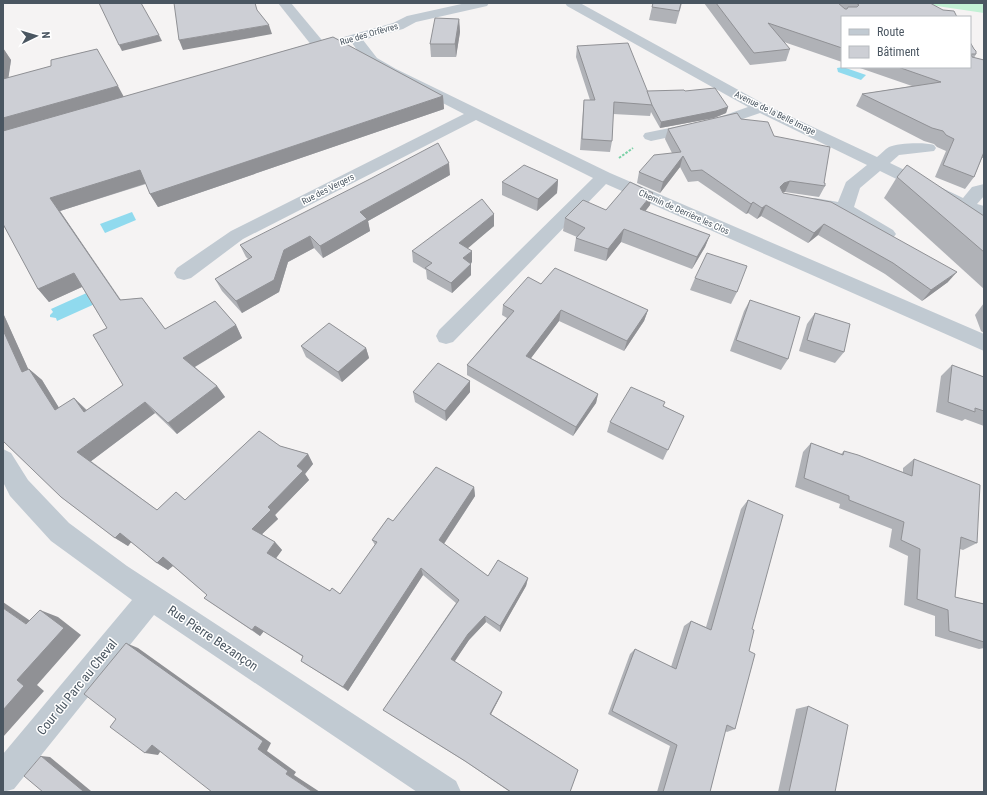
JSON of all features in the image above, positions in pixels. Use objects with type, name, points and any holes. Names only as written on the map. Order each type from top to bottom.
[{"type":"street","points":[[284,3],[321,48]]},
{"type":"street","name":"Rue des Orfèvres","points":[[306,53],[398,26],[412,19],[483,3]]},
{"type":"street","name":"Avenue de la Belle Image","points":[[571,3],[684,67],[761,108],[966,206],[984,212]]},
{"type":"street","name":"Chemin de Derrière les Clos","points":[[355,38],[372,61],[391,72],[601,175],[984,343]]},
{"type":"street","points":[[650,136],[717,123],[761,108]]},
{"type":"street","name":"Rue des Vergers","points":[[184,272],[237,235],[476,114]]},
{"type":"street","points":[[844,209],[852,186],[895,150],[928,148]]},
{"type":"street","points":[[446,336],[601,175]]},
{"type":"street","points":[[966,206],[978,191],[984,190]]},
{"type":"street","points":[[800,202],[844,209],[903,243]]},
{"type":"street","name":"Rue Pierre Bezançon","points":[[3,460],[20,488],[60,532],[118,575],[444,792]]},
{"type":"street","name":"Cour du Parc au Cheval","points":[[3,778],[151,597]]},
{"type":"street","points":[[3,787],[9,792]]},
{"type":"path","points":[[601,175],[650,136]]},
{"type":"green space","points":[[928,3],[984,3],[984,13],[930,5]]},
{"type":"water","points":[[837,68],[846,68],[866,75],[861,80],[838,72]]},
{"type":"water","points":[[132,212],[136,220],[105,233],[100,224]]},
{"type":"water","points":[[91,291],[97,303],[57,321],[56,318],[50,317],[53,312],[51,309]]},
{"type":"building","points":[[99,3],[141,3],[159,35],[119,45]]},
{"type":"building","points":[[174,3],[255,3],[257,10],[269,25],[179,40]]},
{"type":"building","points":[[653,3],[681,3],[679,11],[652,7]]},
{"type":"building","points":[[716,3],[838,3],[847,9],[848,7],[857,7],[859,5],[856,3],[930,3],[943,10],[954,11],[956,16],[841,16],[841,48],[768,23],[790,49],[754,53]]},
{"type":"building","points":[[435,18],[459,19],[455,44],[430,44]]},
{"type":"building","points":[[333,37],[443,96],[150,194],[140,170],[50,198],[120,300],[142,298],[165,329],[215,301],[236,325],[183,358],[217,386],[168,423],[145,402],[77,452],[157,510],[176,492],[185,500],[259,431],[280,446],[308,454],[297,466],[303,471],[268,507],[271,510],[252,529],[275,542],[267,553],[330,591],[332,588],[340,594],[377,542],[372,540],[388,518],[393,521],[436,467],[474,487],[439,540],[488,576],[498,560],[528,578],[500,626],[485,616],[468,634],[451,659],[502,692],[490,714],[578,770],[570,792],[511,792],[465,761],[383,710],[459,600],[421,568],[343,687],[301,661],[303,656],[255,626],[252,630],[204,598],[207,595],[163,557],[157,563],[120,533],[115,538],[61,497],[3,441],[3,330],[22,372],[29,369],[55,410],[74,398],[84,412],[123,385],[93,335],[107,328],[74,273],[38,289],[3,224],[3,131]]},
{"type":"building","points":[[628,43],[653,105],[614,102],[612,141],[582,139],[584,100],[595,100],[577,46]]},
{"type":"building","points":[[971,44],[976,51],[976,54],[971,54]]},
{"type":"building","points":[[97,49],[118,86],[3,118],[3,79],[51,66],[51,60]]},
{"type":"building","points":[[971,54],[972,57],[984,60],[984,152],[974,177],[943,165],[954,139],[946,135],[943,131],[932,128],[862,94],[941,82],[901,68],[971,68]]},
{"type":"building","points":[[715,88],[728,107],[716,111],[661,122],[652,105],[647,91],[685,91]]},
{"type":"building","points":[[737,113],[741,119],[768,122],[774,136],[830,147],[824,183],[825,186],[790,181],[784,183],[780,187],[783,193],[831,202],[957,272],[931,290],[893,263],[824,224],[814,233],[766,205],[762,208],[753,202],[751,204],[702,170],[691,171],[683,156],[663,182],[639,172],[654,155],[681,152],[668,129]]},
{"type":"building","points":[[438,143],[449,163],[360,212],[367,219],[320,246],[310,236],[284,250],[274,280],[236,301],[215,279],[252,257],[240,245]]},
{"type":"building","points":[[524,165],[558,180],[538,199],[502,182]]},
{"type":"building","points":[[907,165],[984,216],[984,252],[897,177]]},
{"type":"building","points":[[630,182],[653,193],[640,209],[710,235],[697,257],[624,229],[608,249],[576,238],[585,228],[565,218],[583,200],[606,210]]},
{"type":"building","points":[[482,199],[494,214],[459,243],[472,251],[463,258],[471,264],[451,283],[425,268],[432,263],[412,251]]},
{"type":"building","points":[[707,253],[747,266],[737,292],[695,278]]},
{"type":"building","points":[[555,268],[648,310],[627,341],[561,310],[526,356],[598,394],[576,427],[467,365],[514,311],[503,305],[528,277],[541,284]]},
{"type":"building","points":[[750,300],[800,317],[788,359],[736,340]]},
{"type":"building","points":[[815,313],[850,324],[844,352],[807,340]]},
{"type":"building","points":[[329,323],[366,348],[338,372],[301,346]]},
{"type":"building","points":[[438,363],[470,381],[445,411],[413,392]]},
{"type":"building","points":[[952,365],[984,377],[984,411],[975,408],[975,412],[948,402]]},
{"type":"building","points":[[631,387],[665,402],[663,406],[684,416],[668,450],[610,422]]},
{"type":"building","points":[[811,443],[843,455],[844,451],[858,455],[912,476],[914,459],[980,485],[977,543],[961,537],[955,597],[984,604],[984,642],[949,631],[948,610],[917,599],[920,549],[901,540],[904,522],[849,500],[849,496],[804,478]]},
{"type":"building","points":[[748,500],[783,515],[752,629],[754,630],[749,651],[755,654],[735,729],[727,725],[710,792],[663,792],[677,745],[612,711],[635,649],[676,669],[691,621],[711,630]]},
{"type":"building","points":[[3,608],[26,624],[40,610],[64,628],[17,680],[24,686],[3,710]]},
{"type":"building","points":[[126,643],[263,741],[258,749],[288,771],[286,774],[313,792],[212,792],[152,745],[145,753],[110,727],[116,719],[84,694]]},
{"type":"building","points":[[808,706],[848,725],[835,792],[789,792]]},
{"type":"building","points":[[41,756],[83,791],[43,792],[24,776]]}]
